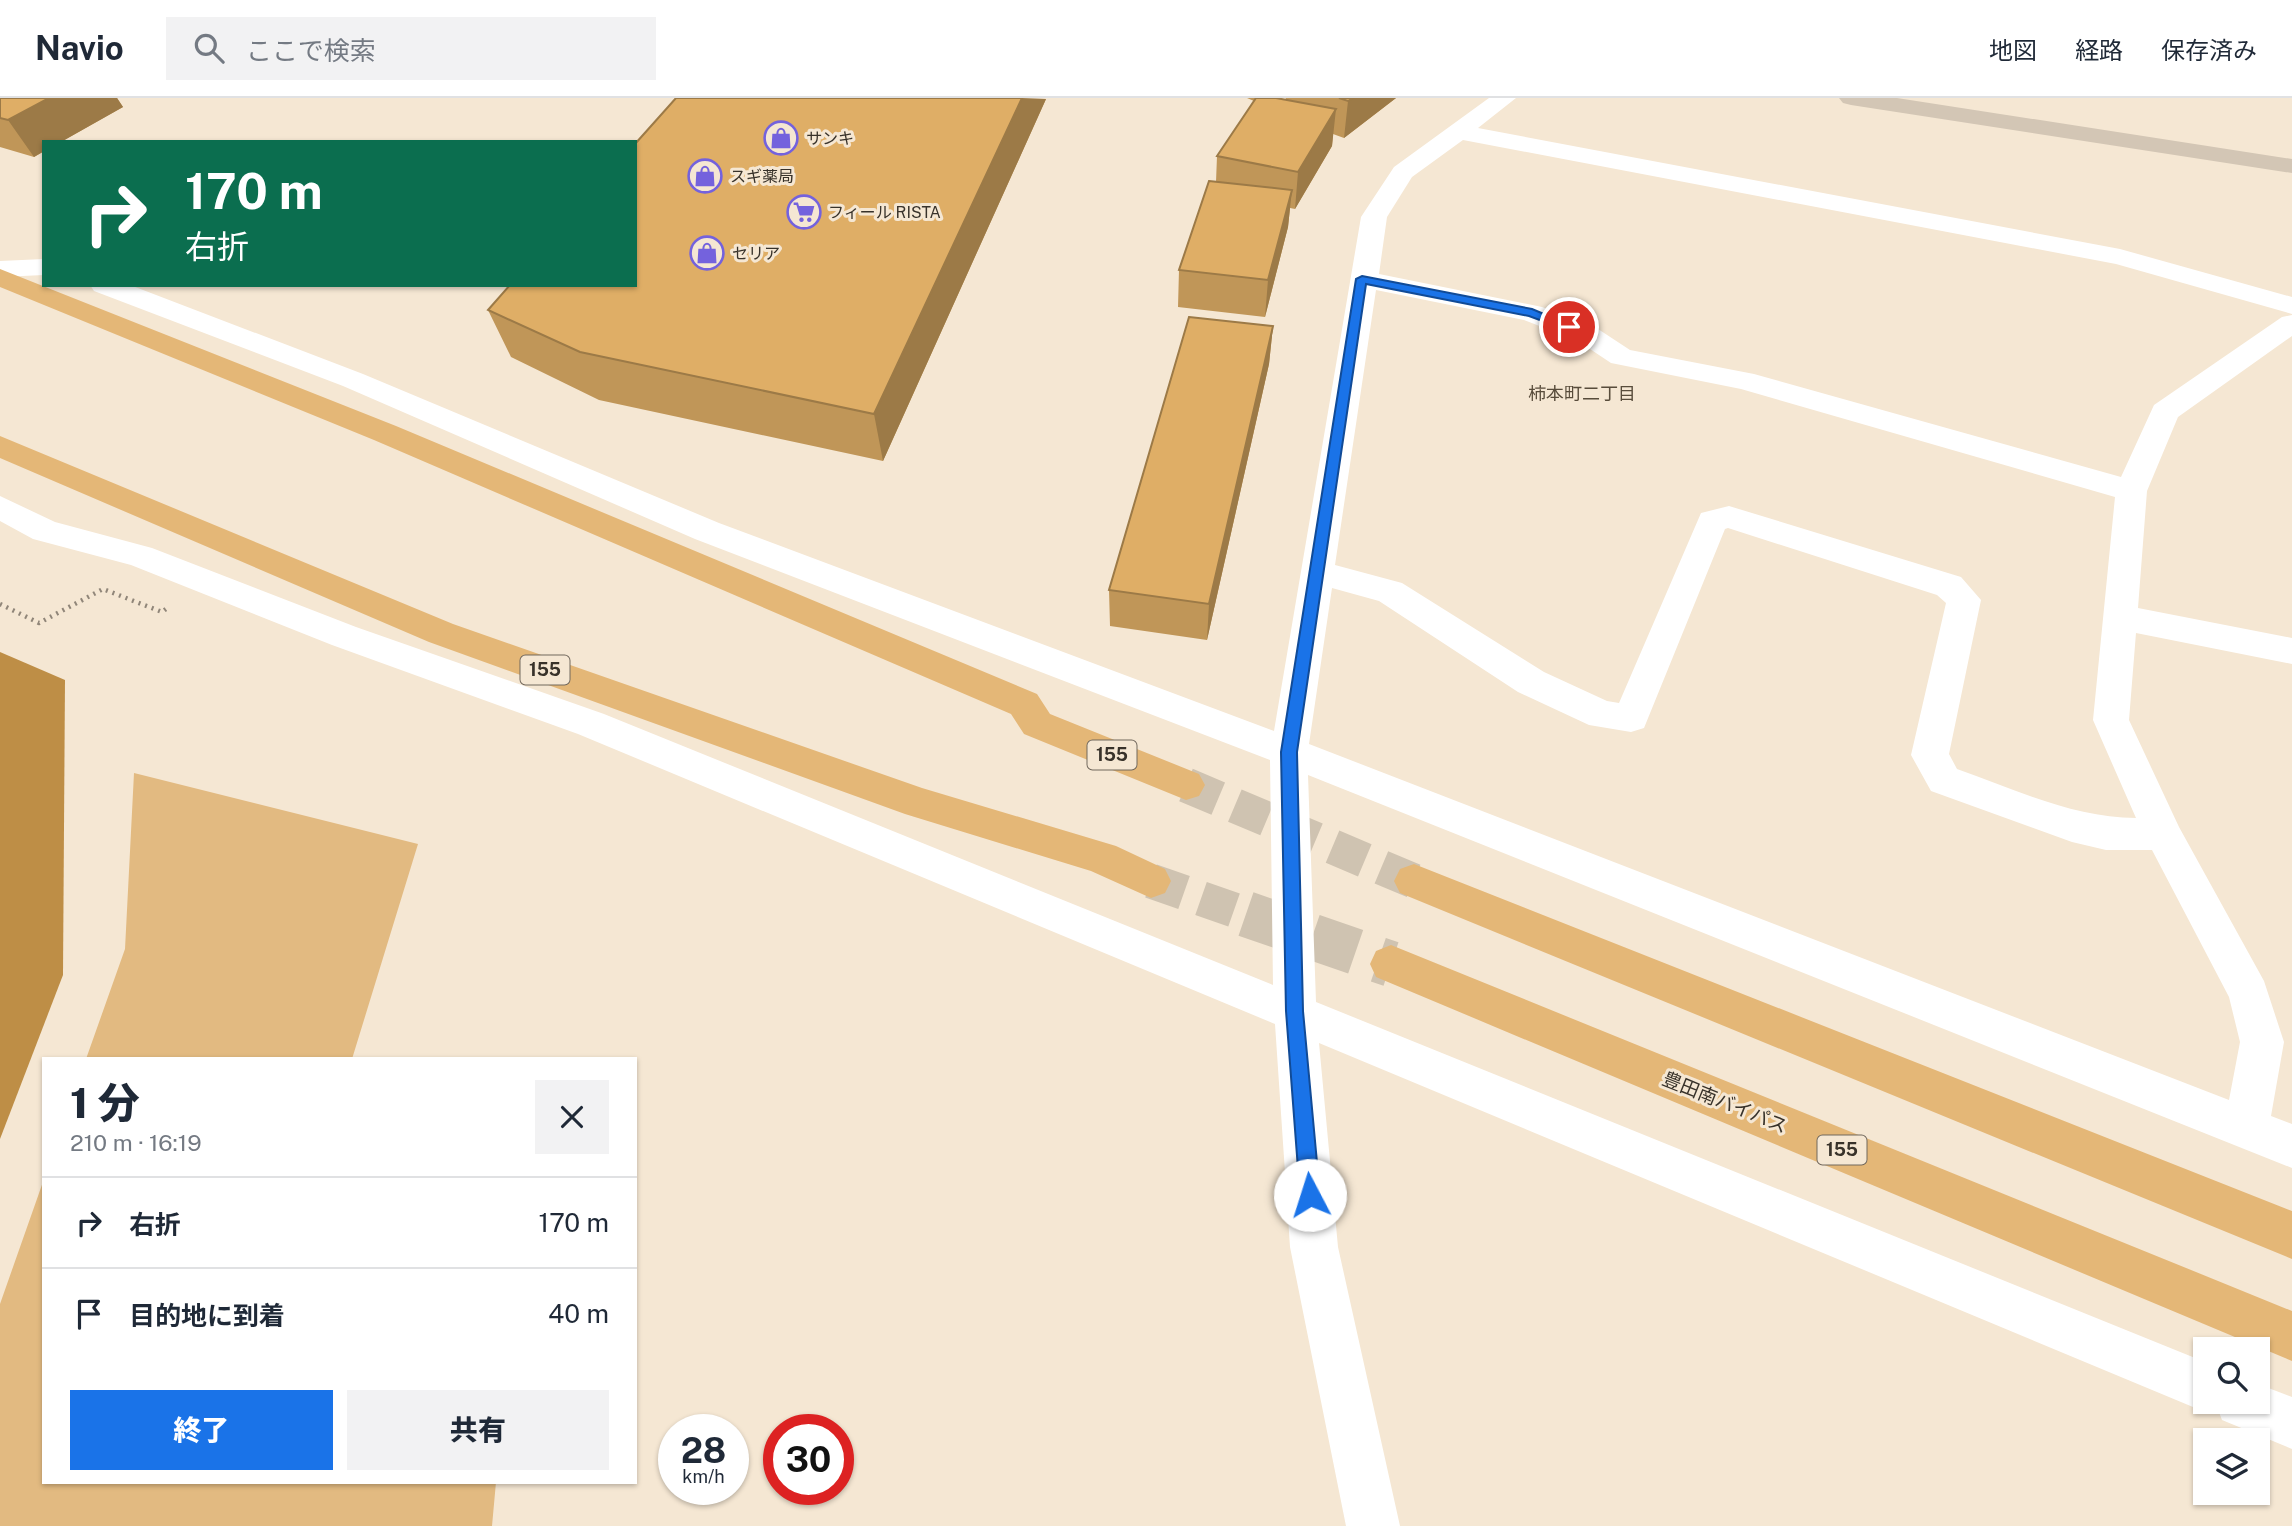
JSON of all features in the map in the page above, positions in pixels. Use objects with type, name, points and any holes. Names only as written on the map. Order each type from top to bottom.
[{"type":"highway","name":"155","points":[[0,277],[386,433],[1024,704],[1037,724],[1186,785]]},
{"type":"highway","name":"155","points":[[0,446],[441,633],[919,803],[1102,858],[1151,881]]},
{"type":"highway","points":[[1414,881],[2292,1236]]},
{"type":"highway","name":"豊田南バイパス","points":[[1391,964],[2292,1336]]},
{"type":"street","points":[[1373,1526],[1314,1247],[1295,1011],[1289,752],[1362,279],[1374,217],[1403,172],[1504,98]]},
{"type":"street","points":[[1850,98],[2292,166]]},
{"type":"street","points":[[1456,131],[2120,257],[2292,306]]},
{"type":"street","points":[[0,269],[42,267]]},
{"type":"street","points":[[1362,279],[1532,313],[1588,335],[1621,357],[1744,380],[2131,492]]},
{"type":"street","points":[[109,287],[353,380],[707,531],[1289,752],[2292,1146]]},
{"type":"street","points":[[2246,1128],[2262,1042],[2249,994],[2163,834],[2111,720],[2131,492],[2165,412],[2292,323]]},
{"type":"street","points":[[0,507],[46,531],[140,556],[344,636],[592,724],[2193,1382]]},
{"type":"street","points":[[1317,572],[1391,592],[1531,682],[1602,715],[1631,718],[1712,520],[1729,517],[1949,586],[1964,600],[1930,755],[1944,780],[2071,826],[2106,834],[2163,834]]},
{"type":"street","points":[[2122,618],[2292,650]]},
{"type":"street","points":[[2270,1414],[2292,1423]]},
{"type":"path","points":[[0,604],[39,623],[103,589]]},
{"type":"shaded area","points":[[0,652],[65,680],[63,975],[0,1139]]},
{"type":"shaded area","points":[[134,773],[418,844],[353,1057],[87,1057],[125,949]]},
{"type":"shaded area","points":[[42,1185],[42,1484],[496,1484],[492,1526],[0,1526],[0,1304]]},
{"type":"building","points":[[0,98],[49,98],[8,120],[0,118]]},
{"type":"building","points":[[676,98],[1022,98],[874,414],[580,352],[488,310],[508,287],[637,287],[637,142]]},
{"type":"building","points":[[1256,98],[1276,98],[1336,109],[1298,172],[1217,156]]},
{"type":"building","points":[[1209,181],[1292,190],[1268,280],[1179,270]]},
{"type":"building","points":[[1189,317],[1273,326],[1209,604],[1109,590]]},
{"type":"tunnel","points":[[1186,785],[1414,881]]},
{"type":"tunnel","points":[[1151,881],[1251,916]]},
{"type":"tunnel","points":[[1246,914],[1391,964]]},
{"type":"place","name":"サンキ","points":[[781,138]]},
{"type":"place","name":"スギ薬局","points":[[705,176]]},
{"type":"place","name":"フィール RISTA","points":[[804,212]]},
{"type":"place","name":"セリア","points":[[707,253]]},
{"type":"district","name":"柿本町二丁目","points":[[1582,394]]},
{"type":"route","points":[[1310,1195],[1295,1011],[1289,752],[1362,279],[1532,313],[1569,327]]}]
